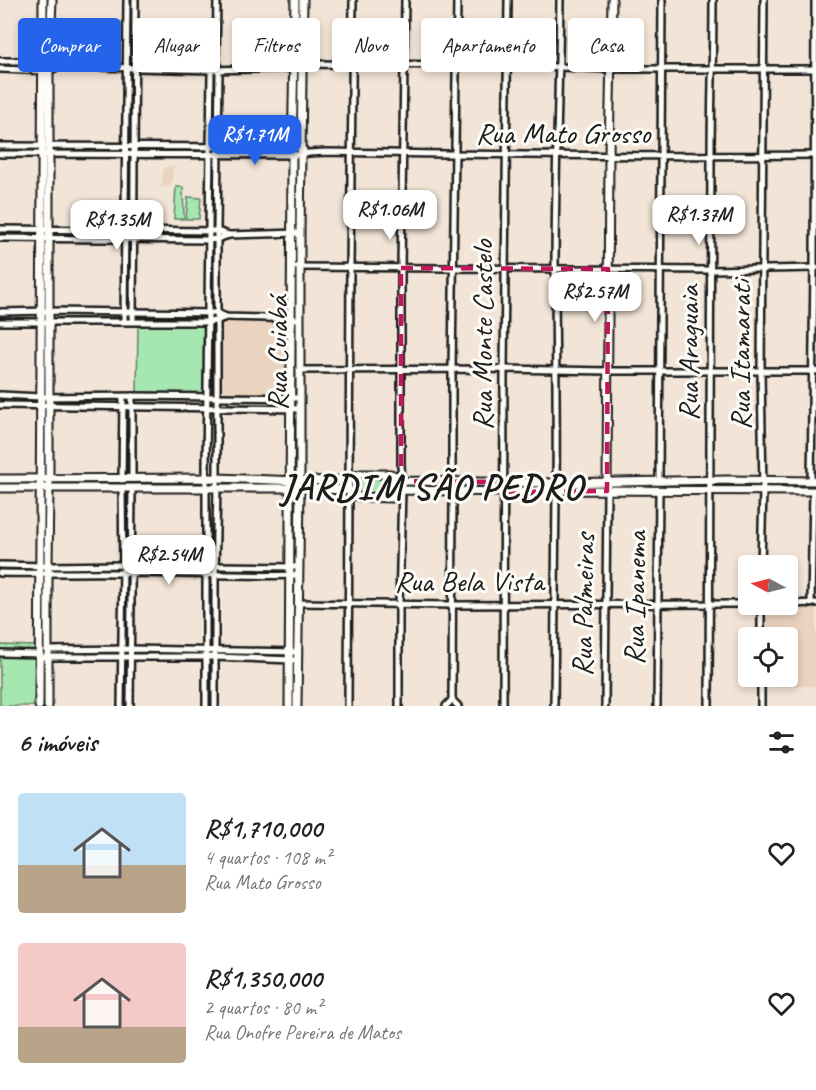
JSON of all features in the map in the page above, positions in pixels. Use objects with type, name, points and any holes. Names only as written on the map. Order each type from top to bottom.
[{"type":"main road","points":[[43,0],[44,18]]},
{"type":"main road","points":[[50,18],[52,0]]},
{"type":"main road","name":"Rua Cuiabá","points":[[294,0],[294,18]]},
{"type":"main road","name":"Rua Cuiabá","points":[[303,0],[303,18]]},
{"type":"main road","name":"Rua Palmeiras","points":[[612,0],[612,18]]},
{"type":"main road","points":[[46,72],[45,238],[41,311],[46,321]]},
{"type":"main road","name":"Rua Cuiabá","points":[[294,72],[292,151],[300,267],[290,398],[298,567],[294,576],[293,656],[297,706]]},
{"type":"main road","name":"Rua Cuiabá","points":[[290,706],[298,603],[294,576],[290,567],[300,429],[300,370],[291,267],[304,152],[303,72]]},
{"type":"main road","name":"Rua Palmeiras","points":[[607,492],[611,72]]},
{"type":"main road","points":[[39,706],[43,653],[41,406],[45,397],[46,321],[50,311],[45,238]]},
{"type":"main road","points":[[43,570],[49,484],[49,406],[45,397]]},
{"type":"main road","points":[[291,429],[300,429]]},
{"type":"main road","points":[[0,479],[49,484],[122,484],[132,488],[207,489],[349,480],[360,474],[391,474],[401,481],[504,492],[607,482],[813,481]]},
{"type":"main road","points":[[122,484],[132,479],[217,478],[349,490],[359,497],[391,498],[397,497],[402,490],[504,482],[607,492],[814,491]]},
{"type":"main road","points":[[0,488],[40,483]]},
{"type":"main road","points":[[43,653],[48,706]]},
{"type":"street","points":[[124,321],[127,0]]},
{"type":"street","points":[[135,0],[135,18]]},
{"type":"street","points":[[217,0],[217,18]]},
{"type":"street","points":[[352,18],[353,0]]},
{"type":"street","points":[[405,0],[405,18]]},
{"type":"street","points":[[457,0],[457,18]]},
{"type":"street","name":"Rua Monte Castelo","points":[[508,0],[508,18]]},
{"type":"street","points":[[554,706],[555,269],[560,0]]},
{"type":"street","points":[[658,482],[662,0]]},
{"type":"street","name":"Rua Araguaia","points":[[709,706],[713,0]]},
{"type":"street","name":"Rua Itamarati","points":[[762,555],[764,0]]},
{"type":"street","points":[[813,481],[815,0]]},
{"type":"street","points":[[0,61],[18,61]]},
{"type":"street","points":[[556,66],[568,67]]},
{"type":"street","points":[[121,68],[133,68]]},
{"type":"street","points":[[0,69],[18,69]]},
{"type":"street","points":[[644,69],[815,69]]},
{"type":"street","points":[[133,321],[134,72]]},
{"type":"street","points":[[206,706],[211,72]]},
{"type":"street","points":[[215,706],[219,72]]},
{"type":"street","points":[[348,706],[351,72]]},
{"type":"street","points":[[399,706],[402,490],[400,370],[405,72]]},
{"type":"street","points":[[457,72],[452,370],[452,700],[458,706]]},
{"type":"street","name":"Rua Monte Castelo","points":[[503,706],[507,72]]},
{"type":"street","name":"Rua Mato Grosso","points":[[0,146],[124,155],[217,155],[292,151]]},
{"type":"street","name":"Rua Mato Grosso","points":[[0,154],[125,147],[218,147],[304,152],[455,155],[815,155]]},
{"type":"street","points":[[124,208],[133,208]]},
{"type":"street","points":[[0,229],[217,231],[229,235]]},
{"type":"street","points":[[0,238],[209,240],[229,235],[296,233]]},
{"type":"street","points":[[291,267],[659,270],[815,268]]},
{"type":"street","points":[[0,312],[216,313],[225,316],[295,319]]},
{"type":"street","points":[[0,322],[208,322],[225,316]]},
{"type":"street","points":[[291,370],[814,371]]},
{"type":"street","points":[[0,395],[299,398]]},
{"type":"street","points":[[132,396],[132,479]]},
{"type":"street","points":[[121,706],[123,397]]},
{"type":"street","points":[[0,405],[299,409]]},
{"type":"street","points":[[130,706],[132,488]]},
{"type":"street","name":"Rua Ipanema","points":[[657,706],[658,491]]},
{"type":"street","points":[[813,604],[814,491]]},
{"type":"street","name":"Rua Palmeiras","points":[[605,706],[607,492]]},
{"type":"street","points":[[0,565],[43,570],[123,573],[294,576]]},
{"type":"street","points":[[0,573],[123,565],[298,567]]},
{"type":"street","name":"Rua Bela Vista","points":[[298,603],[738,604]]},
{"type":"street","points":[[0,653],[131,649],[207,654]]},
{"type":"street","points":[[43,653],[122,657],[207,654],[293,656]]},
{"type":"street","points":[[761,687],[761,706]]},
{"type":"street","points":[[446,706],[452,700]]},
{"type":"highlighted area","points":[[401,268],[608,269],[607,491],[504,492],[504,482],[401,481]]},
{"type":"shaded area","points":[[174,166],[171,186],[161,187],[164,168]]},
{"type":"shaded area","points":[[221,321],[289,322],[287,396],[219,395]]},
{"type":"shaded area","points":[[798,607],[816,607],[816,686],[798,686],[798,627],[764,627],[764,615],[798,615]]},
{"type":"green space","points":[[176,187],[183,187],[184,219],[174,219]]},
{"type":"green space","points":[[188,197],[201,198],[199,219],[186,219]]},
{"type":"green space","points":[[138,324],[206,324],[205,394],[137,393]]},
{"type":"green space","points":[[392,475],[399,482],[396,495],[362,496],[354,488],[356,477]]},
{"type":"green space","points":[[0,645],[35,646],[35,706],[0,706]]},
{"type":"district","name":"JARDIM SÃO PEDRO","points":[[432,486]]}]
